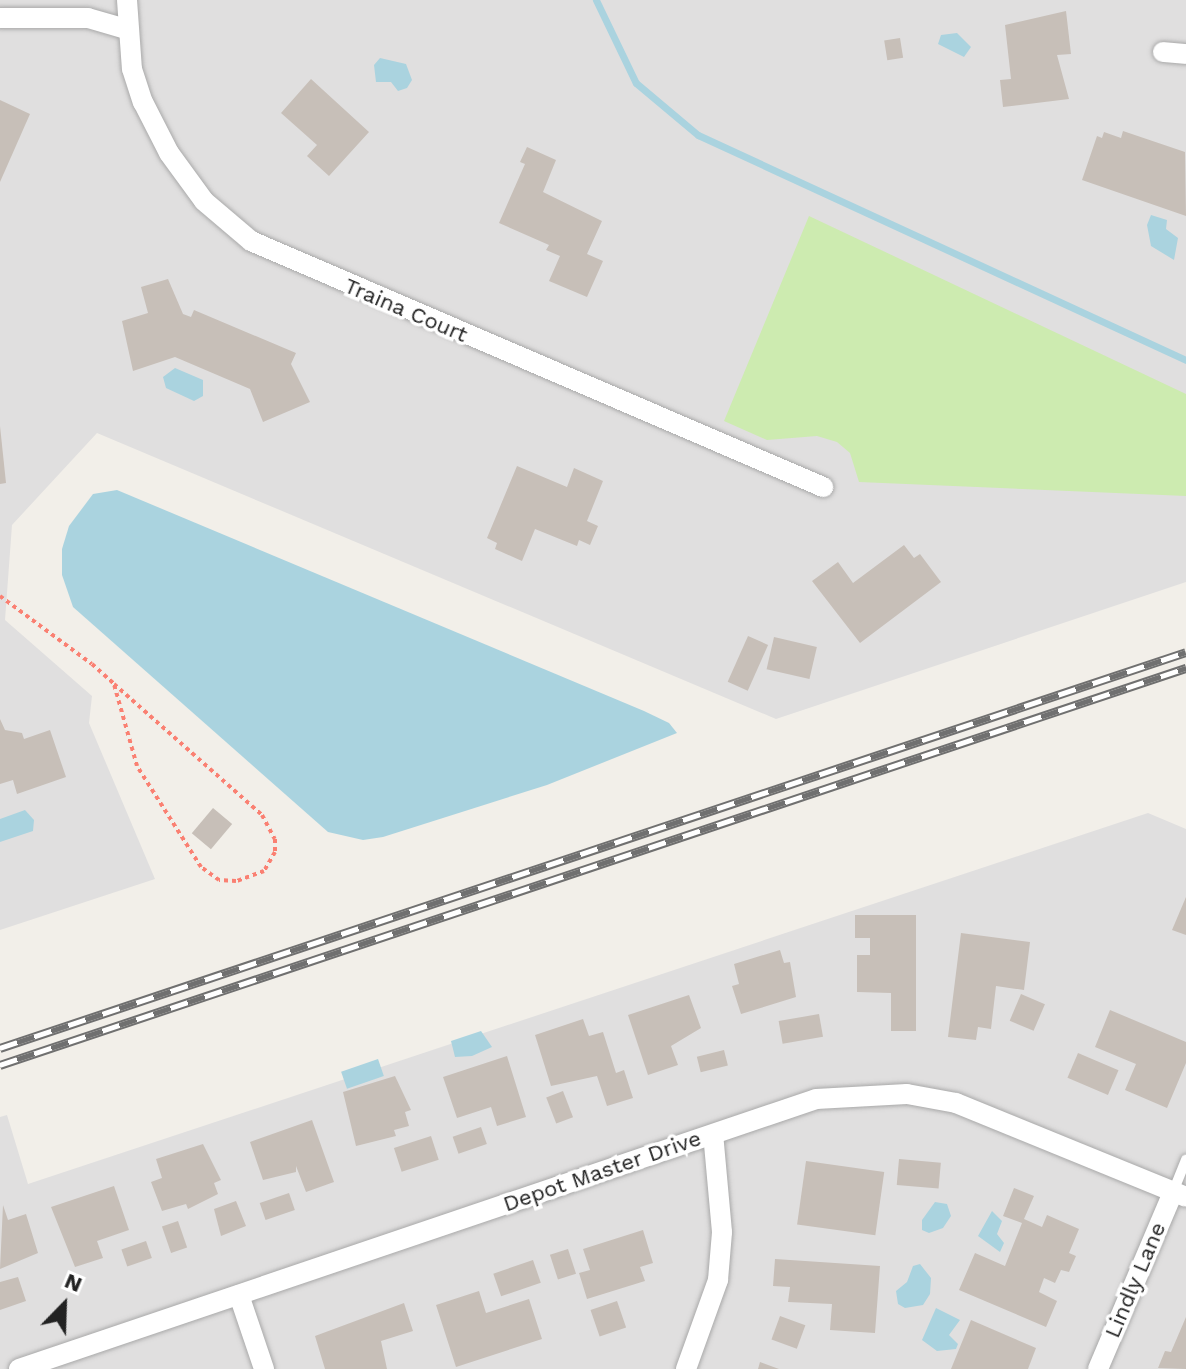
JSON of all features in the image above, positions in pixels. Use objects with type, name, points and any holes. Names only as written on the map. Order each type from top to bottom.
[{"type":"street","name":"Traina Court","points":[[127,0],[126,29],[143,102],[169,153],[204,201],[251,241],[823,487]]},
{"type":"street","points":[[0,18],[88,18],[126,29]]},
{"type":"street","points":[[1163,52],[1186,54]]},
{"type":"street","name":"Depot Master Drive","points":[[19,1369],[816,1099],[907,1094],[956,1103],[1179,1194]]},
{"type":"street","points":[[686,1369],[718,1280],[722,1232],[713,1134]]},
{"type":"street","name":"Lindly Lane","points":[[1098,1369],[1179,1194]]},
{"type":"street","points":[[239,1295],[264,1369]]},
{"type":"lane","points":[[1179,1194],[1186,1159]]},
{"type":"path","points":[[0,596],[114,684],[262,815],[275,839],[275,852],[264,871],[236,881],[219,880],[201,867],[137,766],[114,684]]},
{"type":"shaded area","points":[[0,0],[1186,0],[1186,582],[776,719],[97,433],[12,525],[5,620],[92,696],[89,723],[155,879],[0,930]]},
{"type":"shaded area","points":[[1148,813],[1186,829],[1186,1369],[0,1369],[0,1117],[7,1115],[28,1184]]},
{"type":"green space","points":[[809,216],[1186,394],[1186,496],[859,482],[850,453],[837,442],[817,436],[767,440],[724,421]]},
{"type":"water","points":[[957,33],[971,47],[964,57],[938,44],[941,35]]},
{"type":"water","points":[[380,58],[406,64],[412,80],[407,88],[398,91],[391,82],[376,82],[374,65]]},
{"type":"water","points":[[1151,215],[1167,220],[1166,229],[1178,238],[1174,260],[1151,246],[1147,225]]},
{"type":"water","points":[[175,368],[203,380],[203,396],[194,401],[166,388],[163,377]]},
{"type":"water","points":[[117,490],[644,711],[669,723],[677,733],[547,785],[383,837],[363,840],[328,832],[73,607],[62,575],[62,549],[69,526],[93,494]]},
{"type":"water","points":[[25,810],[34,820],[33,831],[0,842],[0,819]]},
{"type":"water","points":[[481,1031],[492,1047],[472,1056],[455,1057],[451,1041]]},
{"type":"water","points":[[378,1059],[384,1076],[347,1089],[341,1072]]},
{"type":"water","points":[[935,1202],[947,1204],[951,1216],[943,1228],[929,1233],[922,1230],[922,1220]]},
{"type":"water","points":[[992,1211],[1002,1221],[997,1234],[1004,1243],[1000,1252],[978,1236]]},
{"type":"water","points":[[920,1264],[931,1278],[930,1294],[923,1305],[905,1308],[898,1304],[896,1291],[907,1282],[913,1266]]},
{"type":"water","points":[[936,1308],[960,1320],[949,1335],[958,1344],[956,1349],[937,1351],[922,1340]]},
{"type":"building","points":[[1066,11],[1071,54],[1057,55],[1069,99],[1003,107],[1000,80],[1011,79],[1005,25]]},
{"type":"building","points":[[900,38],[903,58],[887,60],[884,41]]},
{"type":"building","points":[[311,79],[369,132],[329,176],[307,156],[317,145],[281,113]]},
{"type":"building","points":[[0,100],[30,114],[0,182]]},
{"type":"building","points":[[1123,131],[1185,152],[1186,216],[1082,180],[1097,136],[1102,138],[1104,132],[1121,138]]},
{"type":"building","points":[[527,147],[556,160],[543,192],[602,221],[587,254],[603,261],[587,297],[549,281],[560,256],[546,250],[549,245],[499,223],[525,164],[520,162]]},
{"type":"building","points":[[168,279],[183,314],[191,317],[194,310],[296,353],[291,364],[310,402],[263,422],[250,389],[175,357],[133,371],[122,321],[148,313],[141,287]]},
{"type":"building","points":[[0,426],[6,483],[0,484]]},
{"type":"building","points":[[517,466],[567,487],[574,468],[603,481],[587,521],[598,526],[590,545],[579,540],[577,546],[535,529],[522,561],[495,549],[497,543],[487,538]]},
{"type":"building","points":[[904,545],[914,558],[920,554],[941,582],[860,643],[812,581],[838,562],[853,583]]},
{"type":"building","points":[[748,636],[768,645],[748,691],[728,682]]},
{"type":"building","points":[[774,637],[817,647],[809,679],[767,669]]},
{"type":"building","points":[[0,719],[5,730],[22,733],[24,739],[50,730],[66,777],[17,794],[13,780],[0,784]]},
{"type":"building","points":[[213,808],[232,824],[211,849],[192,833]]},
{"type":"building","points":[[1186,897],[1186,935],[1172,930]]},
{"type":"building","points":[[855,915],[916,915],[916,1031],[891,1031],[891,993],[857,992],[857,955],[870,955],[870,938],[855,938]]},
{"type":"building","points":[[961,933],[1030,942],[1024,990],[996,986],[991,1029],[978,1027],[976,1040],[948,1037]]},
{"type":"building","points":[[780,950],[784,963],[790,962],[796,997],[741,1014],[732,986],[739,984],[734,964]]},
{"type":"building","points":[[1021,994],[1045,1004],[1034,1031],[1010,1021]]},
{"type":"building","points":[[689,995],[701,1028],[671,1046],[678,1065],[648,1075],[628,1015]]},
{"type":"building","points":[[1110,1010],[1186,1042],[1186,1063],[1167,1108],[1125,1090],[1136,1064],[1095,1047]]},
{"type":"building","points":[[819,1014],[823,1037],[783,1044],[779,1021]]},
{"type":"building","points":[[583,1019],[589,1036],[603,1032],[616,1073],[624,1070],[633,1098],[607,1106],[597,1076],[551,1086],[535,1035]]},
{"type":"building","points":[[724,1050],[728,1066],[701,1072],[697,1057]]},
{"type":"building","points":[[1078,1053],[1119,1070],[1108,1095],[1067,1078]]},
{"type":"building","points":[[507,1056],[526,1117],[497,1126],[491,1107],[457,1118],[443,1077]]},
{"type":"building","points":[[395,1076],[411,1110],[405,1112],[409,1126],[394,1130],[396,1136],[356,1146],[343,1092]]},
{"type":"building","points":[[563,1091],[573,1117],[556,1124],[546,1097]]},
{"type":"building","points":[[312,1120],[334,1182],[306,1192],[296,1166],[296,1172],[263,1180],[250,1142]]},
{"type":"building","points":[[481,1127],[487,1144],[458,1154],[453,1137]]},
{"type":"building","points":[[431,1136],[439,1160],[402,1172],[394,1148]]},
{"type":"building","points":[[203,1144],[221,1180],[214,1183],[218,1194],[188,1209],[186,1204],[162,1211],[151,1182],[162,1178],[156,1159]]},
{"type":"building","points":[[899,1159],[941,1163],[939,1189],[897,1185]]},
{"type":"building","points":[[806,1161],[884,1172],[875,1235],[797,1224]]},
{"type":"building","points":[[114,1186],[129,1230],[97,1241],[103,1258],[75,1267],[51,1207]]},
{"type":"building","points":[[1014,1188],[1034,1196],[1024,1219],[1042,1227],[1047,1215],[1079,1229],[1069,1253],[1076,1256],[1069,1272],[1061,1270],[1055,1283],[1044,1278],[1039,1292],[1057,1301],[1046,1327],[959,1290],[975,1253],[1005,1266],[1022,1223],[1003,1216]]},
{"type":"building","points":[[289,1193],[295,1210],[266,1220],[260,1203]]},
{"type":"building","points":[[236,1201],[246,1226],[221,1236],[214,1209]]},
{"type":"building","points":[[3,1205],[8,1220],[26,1214],[38,1253],[0,1269]]},
{"type":"building","points":[[178,1221],[187,1247],[171,1253],[162,1227]]},
{"type":"building","points":[[643,1230],[653,1263],[640,1267],[645,1281],[587,1299],[579,1273],[590,1270],[583,1249]]},
{"type":"building","points":[[146,1241],[152,1258],[127,1266],[121,1249]]},
{"type":"building","points":[[568,1249],[576,1274],[558,1280],[550,1255]]},
{"type":"building","points":[[775,1259],[880,1266],[875,1333],[830,1330],[832,1304],[788,1302],[790,1287],[773,1286]]},
{"type":"building","points":[[533,1260],[541,1283],[501,1296],[493,1274]]},
{"type":"building","points":[[18,1277],[26,1301],[0,1310],[0,1282]]},
{"type":"building","points":[[479,1291],[486,1313],[529,1299],[542,1339],[456,1367],[436,1305]]},
{"type":"building","points":[[617,1301],[626,1327],[600,1337],[591,1310]]},
{"type":"building","points":[[404,1303],[413,1331],[381,1341],[387,1369],[325,1369],[315,1336]]},
{"type":"building","points":[[780,1316],[805,1325],[797,1349],[771,1339]]},
{"type":"building","points":[[1186,1317],[1186,1369],[1158,1368],[1165,1351],[1171,1352]]},
{"type":"building","points":[[971,1320],[1036,1348],[1028,1369],[951,1369]]},
{"type":"building","points":[[760,1362],[779,1369],[758,1369]]},
{"type":"waterway","points":[[596,0],[636,83],[698,135],[1186,360]]},
{"type":"railway","points":[[0,1048],[1186,652]]},
{"type":"railway","points":[[0,1065],[1186,668]]}]
